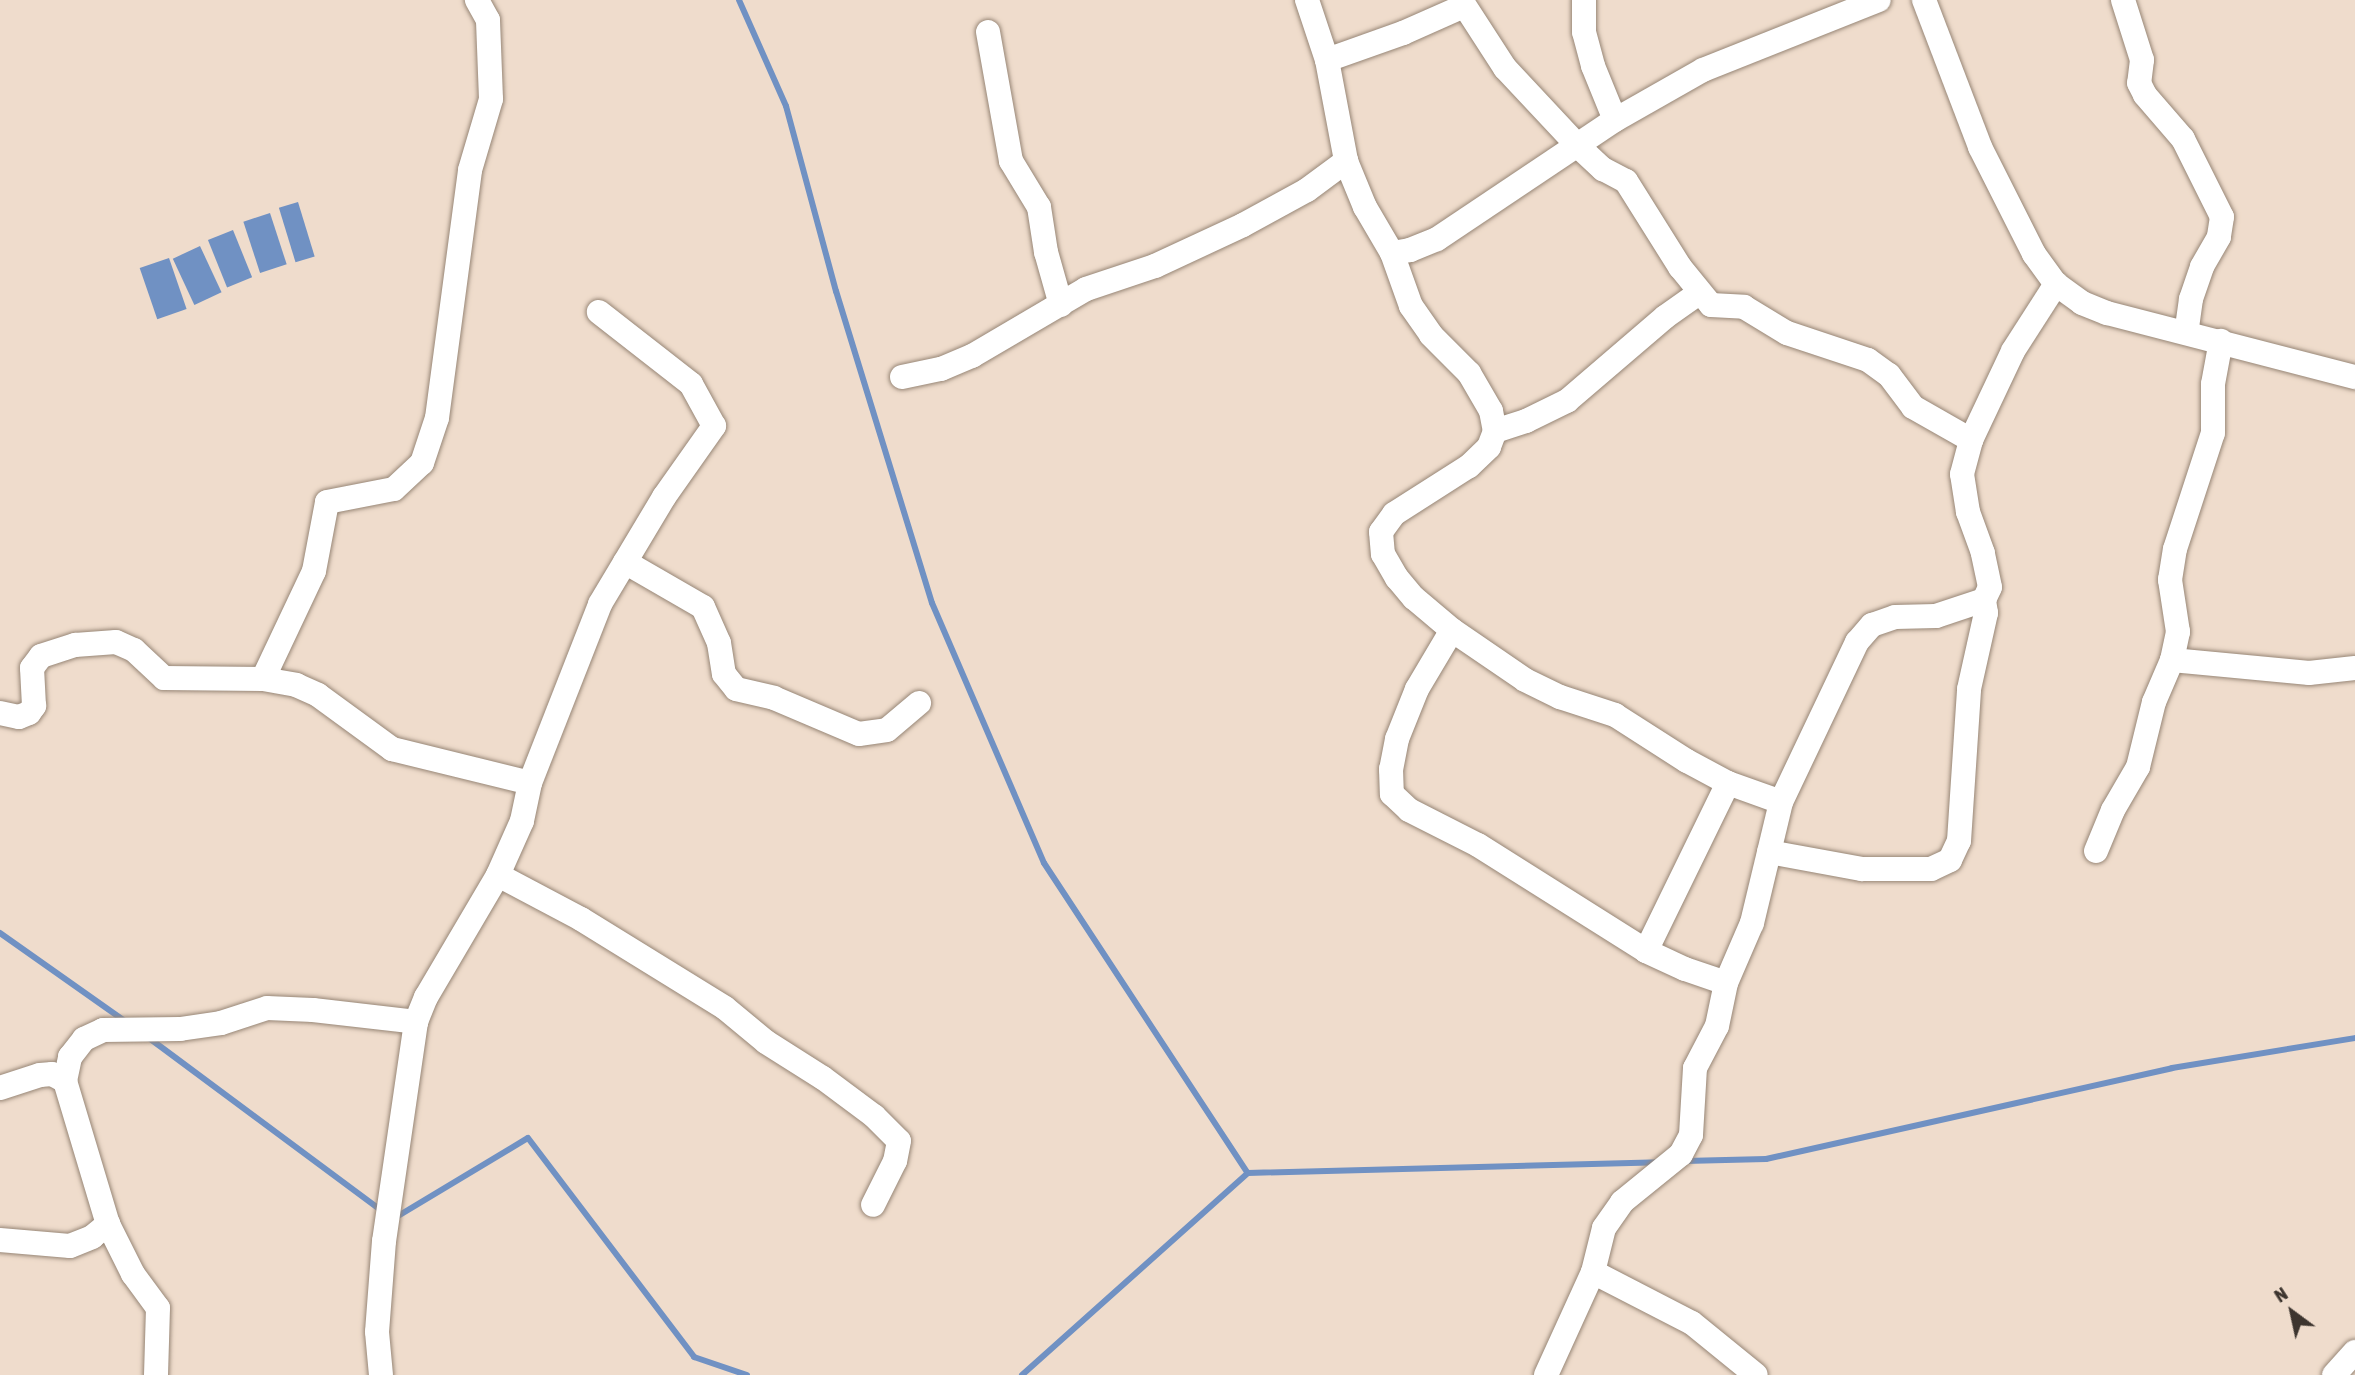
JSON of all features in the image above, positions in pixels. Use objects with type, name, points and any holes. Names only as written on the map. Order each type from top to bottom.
[{"type":"street","points":[[263,679],[314,571],[327,502],[394,489],[422,463],[437,418],[470,170],[491,99],[488,20],[477,0]]},
{"type":"street","points":[[1307,0],[1327,60],[1346,161],[1365,207],[1392,253],[1411,306],[1432,335],[1469,373],[1491,411],[1495,431],[1489,447],[1469,466],[1395,514],[1381,533],[1384,554],[1397,578],[1414,598],[1452,630],[1525,680],[1560,697],[1615,715],[1687,761],[1728,783],[1781,802]]},
{"type":"street","points":[[1584,0],[1584,32],[1593,66],[1615,120]]},
{"type":"street","points":[[1392,253],[1410,250],[1437,239],[1615,120],[1703,70],[1879,0]]},
{"type":"street","points":[[1924,0],[1980,147],[2034,254],[2056,284],[2082,303],[2107,313],[2355,377]]},
{"type":"street","points":[[2123,0],[2142,61],[2140,83],[2145,95],[2183,139],[2222,217],[2219,237],[2202,267],[2191,299],[2186,333]]},
{"type":"street","points":[[1327,60],[1404,33],[1462,3],[1505,68],[1578,147],[1603,169],[1626,181],[1699,293],[1711,304],[1744,307],[1787,332],[1868,360],[1889,375],[1913,407],[1971,440]]},
{"type":"street","points":[[988,32],[1011,161],[1039,207],[1046,252],[1061,305]]},
{"type":"street","points":[[902,377],[941,369],[972,356],[1086,289],[1155,266],[1272,211],[1346,161]]},
{"type":"street","points":[[1769,852],[1861,869],[1931,869],[1950,860],[1959,841],[1969,689],[1986,613],[1984,600],[1990,587],[1983,552],[1968,512],[1962,474],[1971,440],[2013,351],[2056,284]]},
{"type":"street","points":[[1495,431],[1526,421],[1567,401],[1699,293]]},
{"type":"street","points":[[381,1375],[377,1332],[384,1241],[416,1022],[426,997],[498,875],[522,821],[530,783],[600,604],[664,497],[714,426],[691,384],[599,312]]},
{"type":"street","points":[[2096,851],[2113,810],[2138,767],[2154,702],[2172,660],[2178,632],[2170,580],[2175,549],[2213,433],[2213,384],[2221,341]]},
{"type":"street","points":[[625,562],[702,607],[719,643],[724,674],[736,690],[774,698],[859,734],[887,730],[919,703]]},
{"type":"street","points":[[1546,1375],[1593,1272],[1605,1228],[1622,1202],[1686,1144],[1695,1068],[1717,1026],[1726,983],[1752,923],[1781,802],[1857,642],[1872,625],[1895,617],[1936,616],[1984,600]]},
{"type":"street","points":[[1452,630],[1417,689],[1397,739],[1391,769],[1392,794],[1409,810],[1478,845],[1646,951],[1685,970],[1726,983]]},
{"type":"street","points":[[0,713],[19,717],[29,713],[34,706],[32,668],[41,656],[75,645],[116,642],[134,650],[164,678],[263,679],[296,685],[318,695],[392,749],[530,783]]},
{"type":"street","points":[[2172,660],[2309,673],[2355,668]]},
{"type":"street","points":[[1646,951],[1728,783]]},
{"type":"street","points":[[498,875],[581,919],[724,1008],[766,1042],[823,1078],[874,1116],[899,1141],[895,1161],[873,1205]]},
{"type":"street","points":[[156,1375],[158,1308],[133,1274],[108,1224],[65,1081],[71,1057],[84,1039],[103,1030],[180,1029],[221,1023],[267,1008],[313,1010],[416,1022]]},
{"type":"street","points":[[0,1088],[40,1074],[52,1074],[65,1081]]},
{"type":"street","points":[[0,1240],[70,1246],[92,1237],[108,1224]]},
{"type":"street","points":[[1593,1272],[1692,1323],[1756,1375]]},
{"type":"street","points":[[2334,1375],[2354,1352]]},
{"type":"water","points":[[298,202],[315,257],[296,262],[279,208]]},
{"type":"water","points":[[270,213],[287,264],[260,273],[243,222]]},
{"type":"water","points":[[233,230],[252,277],[227,287],[208,240]]},
{"type":"water","points":[[200,246],[222,292],[194,305],[173,259]]},
{"type":"water","points":[[169,258],[187,309],[157,319],[140,268]]},
{"type":"waterway","points":[[739,0],[786,106],[836,291],[932,603],[1044,863],[1248,1173]]},
{"type":"waterway","points":[[0,933],[126,1022]]},
{"type":"waterway","points":[[149,1038],[382,1211]]},
{"type":"waterway","points":[[1685,1161],[1766,1159],[2172,1068],[2355,1038]]},
{"type":"waterway","points":[[393,1219],[528,1138],[694,1357],[747,1375]]},
{"type":"waterway","points":[[1022,1375],[1248,1173],[1660,1162]]}]
